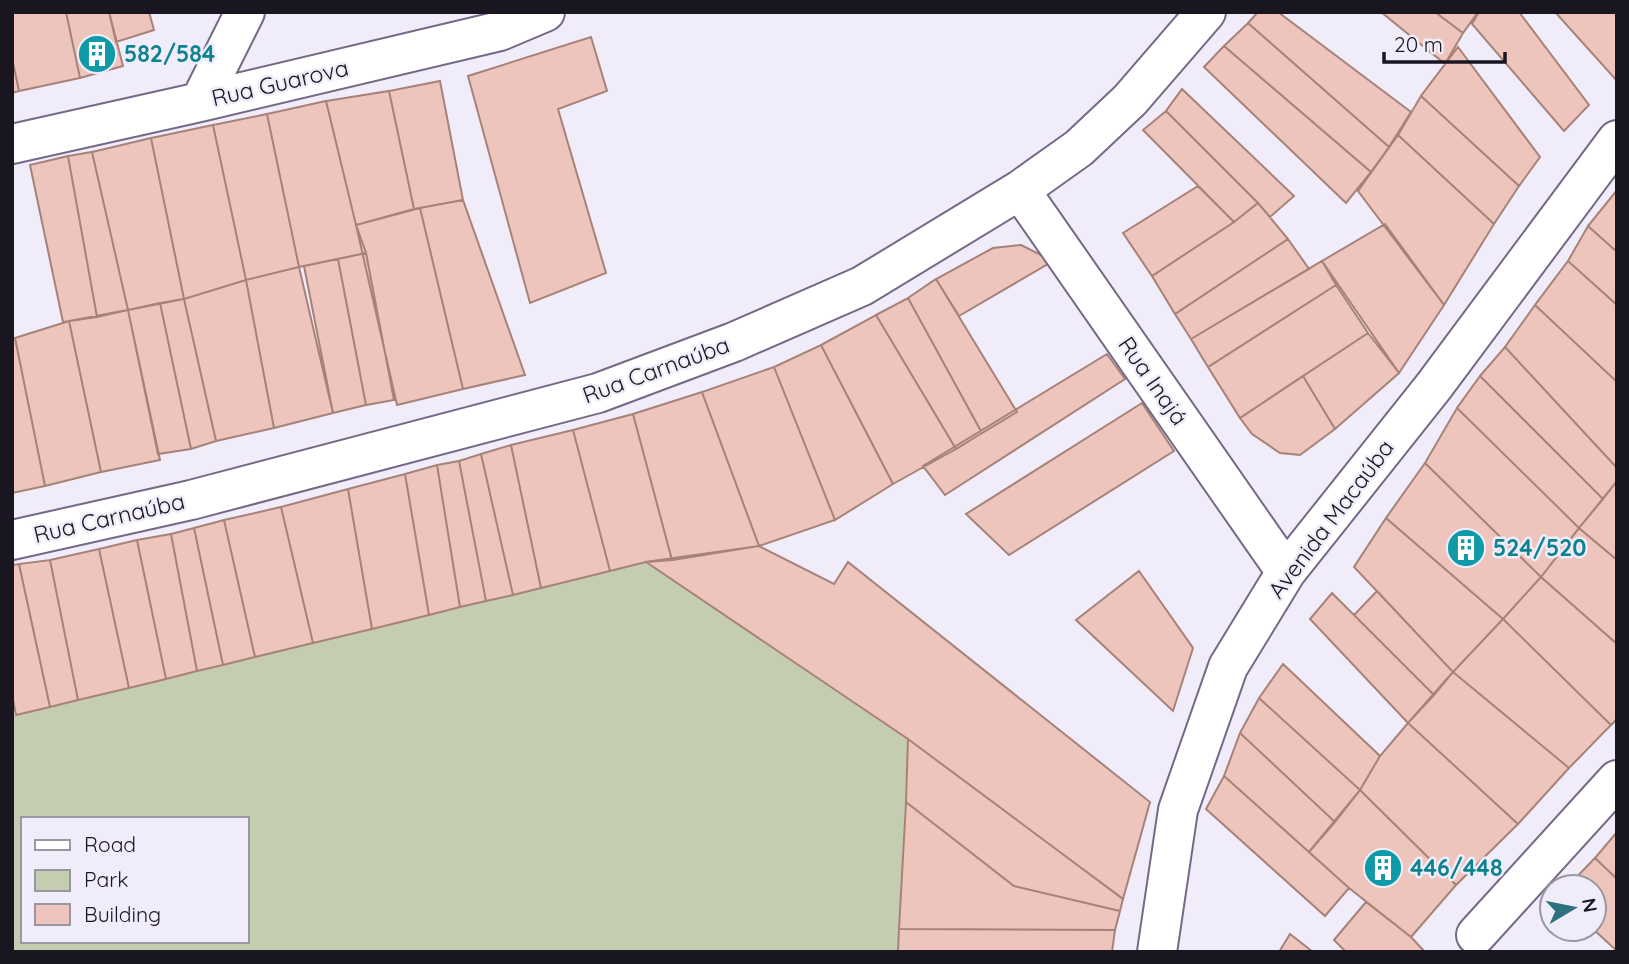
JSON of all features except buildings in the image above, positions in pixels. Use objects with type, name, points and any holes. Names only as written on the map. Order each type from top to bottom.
[{"type":"street","points":[[200,102],[245,12]]},
{"type":"street","name":"Rua Guarova","points":[[12,144],[500,31],[545,12]]},
{"type":"street","name":"Rua Carnaúba","points":[[12,540],[191,500],[598,393],[734,342],[862,286],[1020,190],[1079,148],[1130,100],[1206,12]]},
{"type":"street","name":"Avenida Macaúba","points":[[1157,952],[1178,810],[1228,667],[1286,572],[1434,386],[1617,140]]},
{"type":"street","name":"Rua Inajá","points":[[1020,190],[1286,572]]},
{"type":"street","points":[[1476,935],[1617,780]]},
{"type":"green space","points":[[646,562],[908,739],[898,952],[12,952],[12,716]]},
{"type":"place","name":"582/584","points":[[97,54]]},
{"type":"place","name":"524/520","points":[[1466,548]]},
{"type":"place","name":"446/448","points":[[1383,868]]}]
